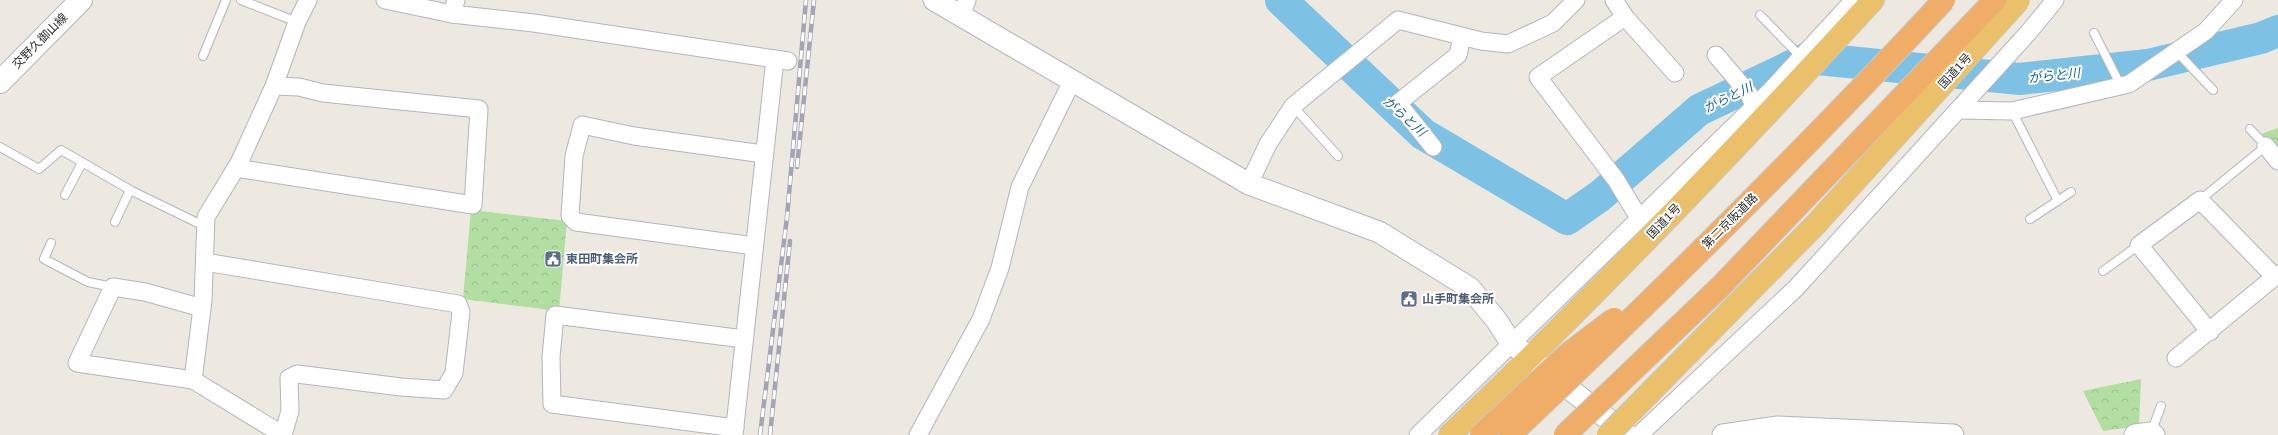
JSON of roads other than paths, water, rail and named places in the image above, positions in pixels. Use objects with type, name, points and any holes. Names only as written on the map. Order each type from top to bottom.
[{"type":"highway","name":"第二京阪道路","points":[[1510,435],[1693,258],[1853,98],[1944,0]]},
{"type":"highway","points":[[1565,435],[1720,287],[1995,0]]},
{"type":"highway","name":"国道1号","points":[[1608,435],[1816,224],[2018,0]]},
{"type":"highway","name":"国道1号","points":[[1450,435],[1530,359],[1764,107],[1863,4]]},
{"type":"highway","points":[[1480,435],[1569,353],[1693,258]]},
{"type":"highway","points":[[1573,435],[1602,400]]},
{"type":"main road","name":"交野久御山線","points":[[0,82],[81,0]]},
{"type":"street","points":[[192,380],[202,308],[206,217],[236,168],[274,86],[296,22],[308,0]]},
{"type":"street","points":[[385,0],[454,7],[534,23],[781,60],[764,154],[754,246],[744,339],[734,431],[552,404],[551,356],[555,315],[744,339]]},
{"type":"street","points":[[934,0],[964,8],[1072,81],[1248,184],[1379,232],[1470,288],[1497,321],[1511,343],[1628,435]]},
{"type":"street","points":[[1248,184],[1268,144],[1293,106],[1398,20],[1462,37],[1508,44],[1553,23],[1576,0]]},
{"type":"street","points":[[1614,0],[1625,17],[1675,73]]},
{"type":"street","points":[[1639,435],[1796,288],[2028,33],[2055,0]]},
{"type":"street","points":[[1958,110],[2012,111],[2129,84],[2206,31],[2234,0]]},
{"type":"street","points":[[1418,435],[1639,218],[1764,107],[1801,57],[1863,4]]},
{"type":"street","points":[[1625,17],[1538,77],[1616,180],[1639,218]]},
{"type":"street","points":[[1433,147],[1398,103],[1458,55],[1462,37]]},
{"type":"street","points":[[1716,55],[1749,94],[1764,107]]},
{"type":"street","points":[[918,435],[981,319],[1000,268],[1020,187],[1072,81]]},
{"type":"street","points":[[236,168],[473,205],[479,109],[323,93],[299,87],[274,86]]},
{"type":"street","points":[[754,246],[576,222],[570,216],[574,156],[582,124],[634,136],[764,154]]},
{"type":"street","points":[[2266,146],[2278,161]]},
{"type":"street","points":[[2176,358],[2210,332],[2276,275],[2200,200],[2138,245],[2210,332]]},
{"type":"street","points":[[202,308],[145,292],[113,287],[77,363],[192,380],[283,435],[290,411],[289,378],[297,374],[401,387],[444,390],[454,373],[461,312],[458,304],[205,262]]},
{"type":"street","points":[[1723,435],[1778,427],[1953,435]]},
{"type":"lane","points":[[203,56],[226,0]]},
{"type":"lane","points":[[241,0],[296,22]]},
{"type":"lane","points":[[1760,15],[1801,57]]},
{"type":"lane","points":[[2094,33],[2121,86]]},
{"type":"lane","points":[[2176,51],[2213,90]]},
{"type":"lane","points":[[1293,106],[1338,156]]},
{"type":"lane","points":[[2012,111],[2058,201]]},
{"type":"lane","points":[[2200,200],[2266,146],[2250,129]]},
{"type":"lane","points":[[0,147],[39,169],[61,150],[130,190],[206,227]]},
{"type":"lane","points":[[65,195],[82,163]]},
{"type":"lane","points":[[115,222],[130,190]]},
{"type":"lane","points":[[2030,219],[2071,192]]},
{"type":"lane","points":[[51,243],[44,258],[88,282],[113,287]]},
{"type":"lane","points":[[2103,270],[2138,245]]},
{"type":"lane","points":[[2146,434],[2161,406]]},
{"type":"waterway","name":"がらと川","points":[[1281,0],[1423,134],[1567,219],[1600,196],[1699,110],[1808,58],[2020,79],[2148,65],[2261,38],[2278,31]]},
{"type":"railway","points":[[760,435],[787,217],[806,0]]},
{"type":"railway","points":[[797,167],[814,0]]},
{"type":"railway","points":[[770,435],[790,241]]},
{"type":"place","name":"東田町集会所","points":[[553,259]]},
{"type":"place","name":"山手町集会所","points":[[1409,299]]}]
